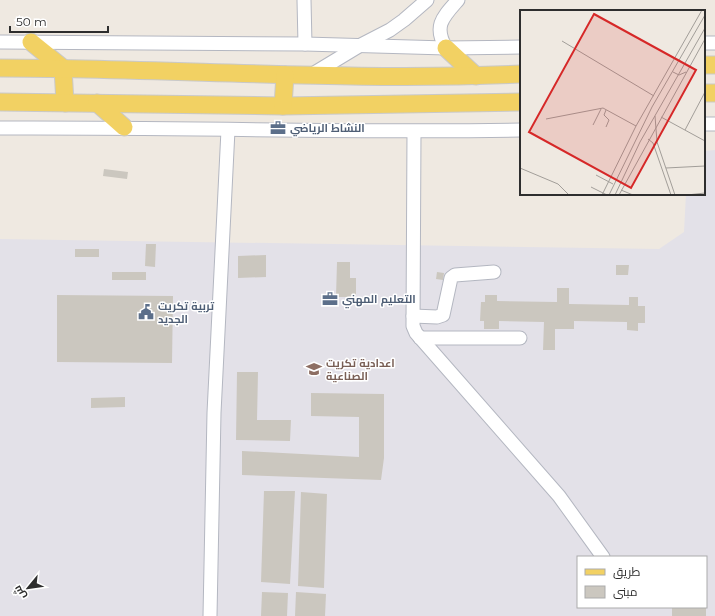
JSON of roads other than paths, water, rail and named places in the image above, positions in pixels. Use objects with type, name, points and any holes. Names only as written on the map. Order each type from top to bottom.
[{"type":"main road","points":[[31,42],[64,68]]},
{"type":"main road","points":[[446,48],[476,76]]},
{"type":"main road","points":[[0,68],[64,68],[285,75],[476,76],[520,74]]},
{"type":"main road","points":[[64,68],[65,103]]},
{"type":"main road","points":[[283,106],[285,75]]},
{"type":"main road","points":[[0,102],[283,106],[520,102]]},
{"type":"main road","points":[[96,103],[124,127]]},
{"type":"street","points":[[304,0],[305,44]]},
{"type":"street","points":[[311,75],[359,46],[390,30],[427,0]]},
{"type":"street","points":[[446,48],[441,39],[439,29],[442,18],[458,0]]},
{"type":"street","points":[[0,42],[305,44],[446,48],[520,47]]},
{"type":"street","points":[[0,128],[124,127],[228,130],[414,132],[520,130]]},
{"type":"street","points":[[210,616],[214,413],[228,130]]},
{"type":"street","points":[[414,132],[413,326],[416,333],[559,496],[602,556]]},
{"type":"street","points":[[413,316],[437,317],[443,315],[451,278],[455,275],[494,272]]},
{"type":"street","points":[[420,338],[520,338]]},
{"type":"place","name":"النشاط الرياضي","points":[[278,128]]},
{"type":"place","name":"التعليم المهني","points":[[330,299]]},
{"type":"place","name":"تربية تكريت الجديد","points":[[146,312]]},
{"type":"place","name":"اعدادية تكريت الصناعية","points":[[314,369]]}]
